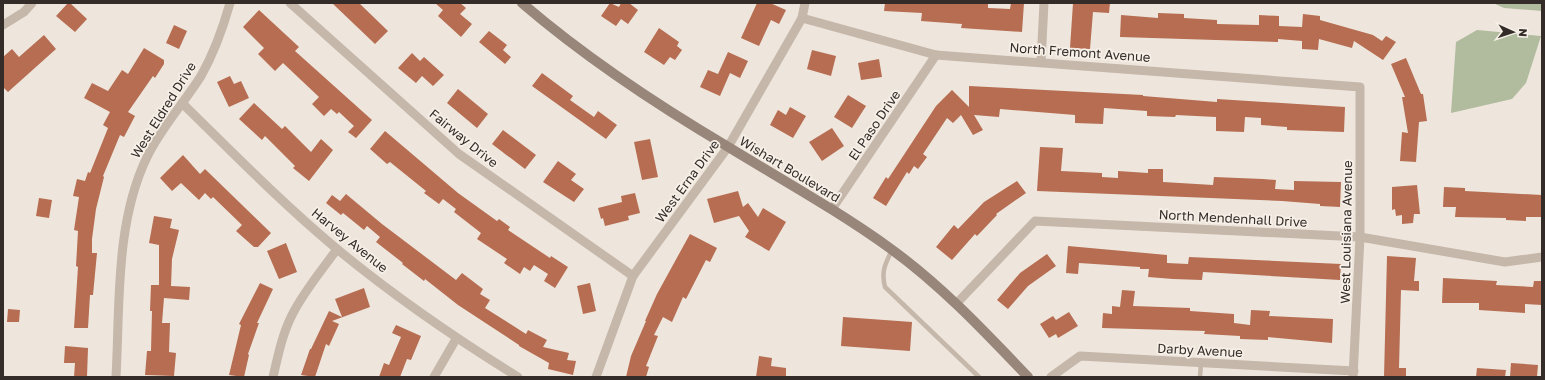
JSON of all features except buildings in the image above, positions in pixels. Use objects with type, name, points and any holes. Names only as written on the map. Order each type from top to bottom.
[{"type":"street","points":[[3,25],[24,12],[32,3]]},
{"type":"street","name":"West Eldred Drive","points":[[116,377],[124,235],[131,199],[148,156],[210,59],[230,3]]},
{"type":"street","name":"Fairway Drive","points":[[290,3],[459,154],[633,276]]},
{"type":"street","name":"Wishart Boulevard","points":[[522,3],[621,80],[832,210],[892,250],[956,304],[1028,377]]},
{"type":"street","name":"West Erna Drive","points":[[596,377],[633,276],[728,147],[802,18],[805,3]]},
{"type":"street","points":[[1040,62],[1044,3]]},
{"type":"street","name":"North Fremont Avenue","points":[[802,18],[936,54],[1360,87]]},
{"type":"street","name":"El Paso Drive","points":[[832,210],[936,54]]},
{"type":"street","name":"West Louisiana Avenue","points":[[1353,374],[1360,237],[1360,87]]},
{"type":"street","name":"Harvey Avenue","points":[[182,103],[257,177],[337,249],[456,339],[518,377]]},
{"type":"street","name":"North Mendenhall Drive","points":[[956,304],[1035,221],[1360,237],[1505,262],[1542,257]]},
{"type":"street","points":[[273,377],[281,343],[292,315],[304,294],[337,249]]},
{"type":"street","points":[[434,377],[456,339]]},
{"type":"street","name":"Darby Avenue","points":[[1051,377],[1080,356],[1353,374]]},
{"type":"lane","points":[[892,250],[883,268],[882,276],[885,287],[979,377]]},
{"type":"lane","points":[[1200,377],[1202,363]]},
{"type":"green space","points":[[1493,3],[1542,3],[1542,11],[1504,8]]},
{"type":"green space","points":[[1477,30],[1541,36],[1526,83],[1512,99],[1451,113],[1456,42]]}]
